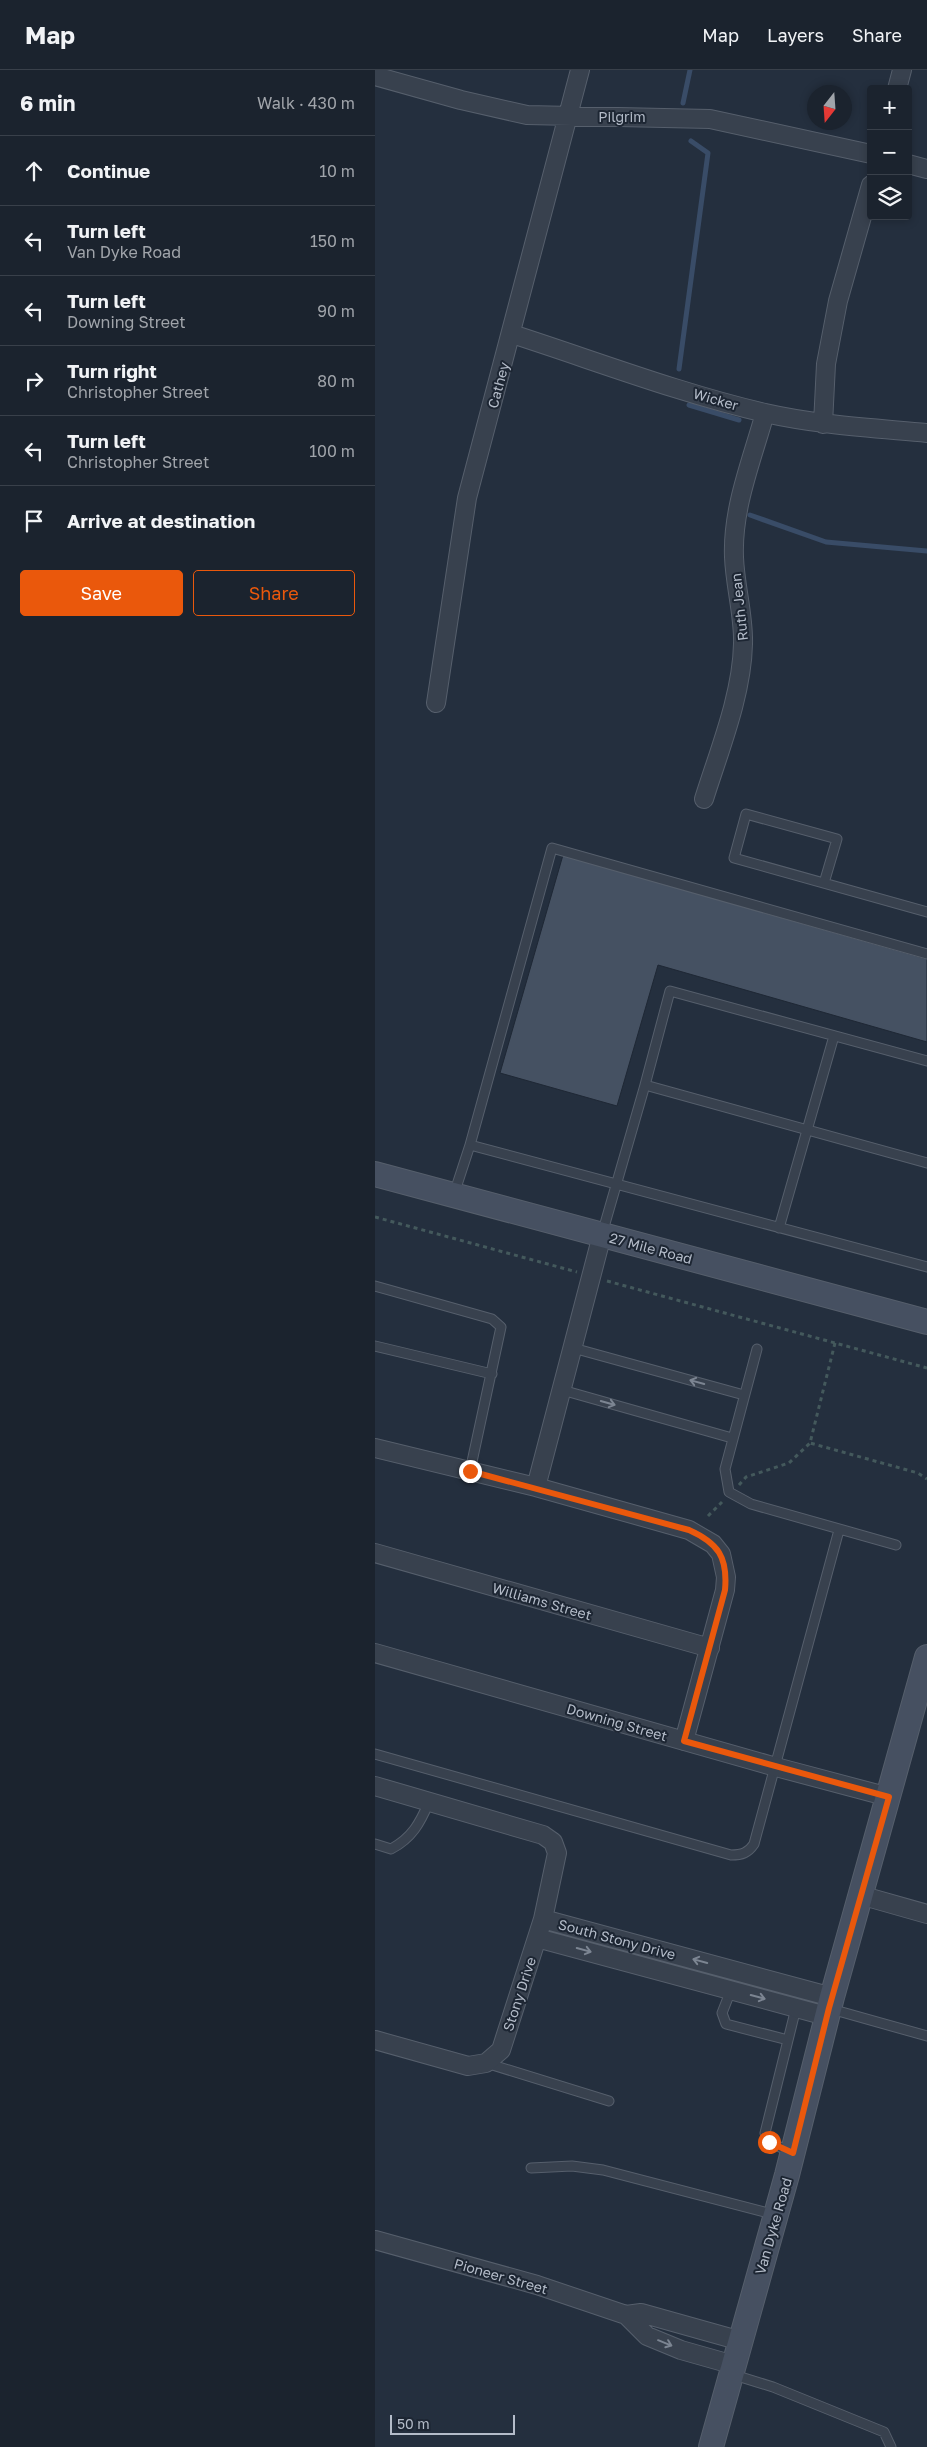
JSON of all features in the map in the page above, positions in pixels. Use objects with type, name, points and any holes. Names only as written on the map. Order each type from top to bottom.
[{"type":"street","name":"Cathey","points":[[437,703],[467,498],[512,334],[580,70]]},
{"type":"street","points":[[898,85],[902,70]]},
{"type":"street","name":"Pilgrim","points":[[375,76],[461,100],[527,115],[710,118],[867,153]]},
{"type":"street","points":[[912,165],[927,169]]},
{"type":"street","points":[[823,424],[826,364],[838,301],[867,199]]},
{"type":"street","name":"Wicker","points":[[512,334],[682,390],[765,413],[823,424],[927,433]]},
{"type":"street","name":"Ruth Jean","points":[[704,799],[724,738],[738,684],[743,644],[734,556],[737,510],[765,413]]},
{"type":"street","name":"27 Mile Road","points":[[375,1174],[927,1322]]},
{"type":"street","points":[[536,1487],[602,1235]]},
{"type":"street","points":[[375,1448],[536,1487],[689,1530],[713,1544],[721,1554],[726,1577],[710,1648],[684,1741]]},
{"type":"street","name":"Williams Street","points":[[375,1553],[710,1648]]},
{"type":"street","name":"Downing Street","points":[[375,1653],[776,1767],[889,1797]]},
{"type":"street","name":"Van Dyke Road","points":[[711,2447],[793,2153],[829,2007],[927,1657]]},
{"type":"street","name":"South Stony Drive","points":[[375,1786],[543,1834],[553,1842],[557,1853],[543,1919],[829,2007]]},
{"type":"street","points":[[860,1895],[927,1914]]},
{"type":"street","name":"Stony Drive","points":[[486,2063],[501,2050],[543,1919]]},
{"type":"street","name":"South Stony Drive","points":[[537,1938],[796,2008],[829,2007]]},
{"type":"street","points":[[375,2040],[468,2066],[486,2063]]},
{"type":"street","name":"Pioneer Street","points":[[375,2240],[537,2285],[626,2315],[641,2313],[741,2340]]},
{"type":"street","name":"Pioneer Street","points":[[626,2315],[647,2336],[733,2370]]},
{"type":"lane","points":[[825,883],[837,839],[746,814],[734,858],[927,912]]},
{"type":"lane","points":[[454,1195],[552,848],[927,954]]},
{"type":"lane","points":[[602,1235],[670,992],[927,1061]]},
{"type":"lane","points":[[779,1228],[834,1036]]},
{"type":"lane","points":[[645,1085],[927,1163]]},
{"type":"lane","points":[[469,1145],[927,1267]]},
{"type":"lane","points":[[375,1286],[499,1322],[502,1332],[470,1471]]},
{"type":"lane","points":[[375,1346],[493,1374]]},
{"type":"lane","points":[[573,1348],[744,1395]]},
{"type":"lane","points":[[757,1348],[725,1469],[731,1493],[751,1504],[896,1545]]},
{"type":"lane","points":[[561,1390],[732,1438]]},
{"type":"lane","points":[[375,1754],[731,1856],[749,1851],[754,1844],[776,1767],[839,1530]]},
{"type":"lane","points":[[375,1844],[391,1849],[405,1842],[418,1826],[429,1802]]},
{"type":"lane","points":[[731,1990],[722,2013],[726,2024],[789,2040]]},
{"type":"lane","points":[[829,2007],[927,2036]]},
{"type":"lane","points":[[793,2153],[769,2142],[765,2133],[796,2008]]},
{"type":"lane","points":[[486,2063],[609,2101]]},
{"type":"lane","points":[[531,2168],[572,2166],[603,2170],[776,2215]]},
{"type":"lane","points":[[733,2370],[884,2432],[891,2447]]},
{"type":"path","points":[[375,1218],[581,1273]]},
{"type":"path","points":[[604,1280],[927,1368]]},
{"type":"path","points":[[708,1516],[746,1477],[789,1463],[810,1444],[835,1343]]},
{"type":"path","points":[[810,1444],[918,1473],[927,1480]]},
{"type":"building","points":[[563,855],[927,959],[927,1042],[658,965],[617,1106],[500,1073]]},
{"type":"waterway","points":[[683,103],[690,70]]},
{"type":"waterway","points":[[679,369],[708,153],[691,141]]},
{"type":"waterway","points":[[689,405],[739,420]]},
{"type":"waterway","points":[[750,515],[826,542],[927,551]]},
{"type":"route","points":[[470,1471],[536,1487],[689,1530],[713,1544],[721,1554],[725,1565],[725,1590],[684,1741],[889,1797],[829,2008],[793,2153],[769,2142]]}]
